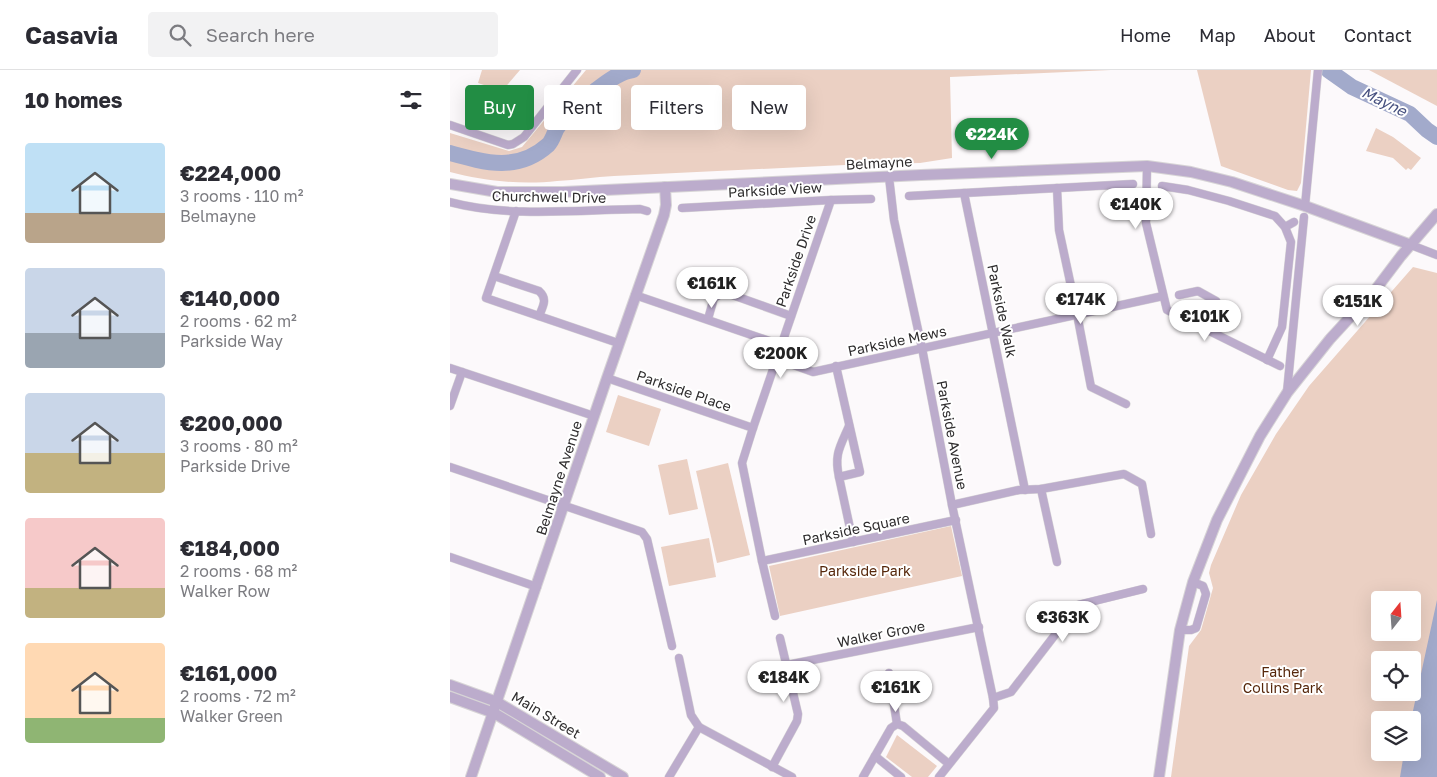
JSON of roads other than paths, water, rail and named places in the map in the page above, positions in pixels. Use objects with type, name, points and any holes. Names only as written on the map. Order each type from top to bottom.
[{"type":"street","points":[[450,125],[512,144],[524,137],[577,70]]},
{"type":"street","points":[[1305,206],[1318,70]]},
{"type":"street","points":[[1146,166],[1146,223],[1167,310],[1280,366]]},
{"type":"street","name":"Belmayne","points":[[450,184],[487,191],[519,193],[1146,166],[1190,172],[1232,182],[1305,206],[1411,245]]},
{"type":"street","name":"Parkside Avenue","points":[[890,177],[894,220],[993,698]]},
{"type":"street","points":[[909,196],[1133,184]]},
{"type":"street","points":[[1162,186],[1202,193],[1275,216],[1285,227],[1291,242],[1282,327],[1266,360]]},
{"type":"street","name":"Belmayne Avenue","points":[[471,777],[537,587],[618,343],[664,215],[666,205],[665,187]]},
{"type":"street","points":[[1057,188],[1059,230],[1091,387],[1126,404]]},
{"type":"street","name":"Parkside Walk","points":[[964,192],[1025,490]]},
{"type":"street","name":"Parkside View","points":[[682,208],[871,199]]},
{"type":"street","name":"Parkside Drive","points":[[775,616],[742,463],[831,200]]},
{"type":"street","name":"Churchwell Drive","points":[[450,202],[482,208],[516,211],[640,209],[647,211]]},
{"type":"street","points":[[516,211],[486,298],[618,343]]},
{"type":"street","points":[[1159,777],[1180,630],[1193,582],[1217,520],[1260,436],[1287,393],[1330,339],[1376,289],[1437,214]]},
{"type":"street","points":[[1287,393],[1304,217]]},
{"type":"street","points":[[1285,227],[1294,222]]},
{"type":"street","points":[[1411,245],[1437,256]]},
{"type":"street","points":[[494,276],[539,290],[544,295],[545,300],[539,316]]},
{"type":"street","points":[[1179,295],[1198,291],[1216,301],[1203,328]]},
{"type":"street","points":[[708,319],[714,298],[724,292],[791,316]]},
{"type":"street","name":"Parkside Mews","points":[[777,359],[813,372],[1077,314],[1162,293]]},
{"type":"street","points":[[635,295],[782,345]]},
{"type":"street","points":[[836,366],[860,472],[839,476]]},
{"type":"street","points":[[450,368],[594,416]]},
{"type":"street","points":[[450,406],[462,372]]},
{"type":"street","name":"Parkside Place","points":[[607,378],[753,428]]},
{"type":"street","points":[[849,426],[838,452],[836,462],[854,542]]},
{"type":"street","points":[[450,467],[642,532],[647,539],[672,646]]},
{"type":"street","points":[[952,505],[1025,490],[1042,489],[1124,474],[1142,484],[1151,534]]},
{"type":"street","points":[[1042,489],[1057,562]]},
{"type":"street","name":"Parkside Square","points":[[762,561],[956,520]]},
{"type":"street","points":[[450,557],[537,587]]},
{"type":"street","points":[[1180,630],[1196,628],[1206,594],[1203,586],[1193,582]]},
{"type":"street","points":[[939,777],[994,708],[993,698],[1011,692],[1078,605],[1143,590]]},
{"type":"street","name":"Walker Grove","points":[[787,665],[979,627]]},
{"type":"street","points":[[772,767],[797,720],[798,714],[780,638]]},
{"type":"street","points":[[679,658],[692,716],[699,727],[792,777]]},
{"type":"street","points":[[889,673],[897,724]]},
{"type":"street","name":"Main Street","points":[[450,685],[498,702],[623,777]]},
{"type":"street","name":"Main Street","points":[[450,697],[494,713],[600,777]]},
{"type":"street","points":[[897,724],[903,726],[949,764]]},
{"type":"street","points":[[863,777],[891,728],[897,724]]},
{"type":"street","points":[[669,777],[699,727]]},
{"type":"street","points":[[875,756],[901,777]]},
{"type":"water","points":[[1437,600],[1437,777],[1400,777],[1403,761],[1421,761],[1421,711],[1413,711],[1415,701],[1421,701],[1421,674]]},
{"type":"waterway","name":"Mayne","points":[[450,153],[476,160],[501,163],[513,162],[537,154],[548,145],[565,117],[575,108],[618,75],[633,70]]},
{"type":"waterway","name":"Mayne","points":[[1328,70],[1352,87],[1410,114],[1437,137]]},
{"type":"park label","name":"Parkside Park","points":[[865,571]]},
{"type":"park label","name":"Father Collins Park","points":[[1283,680]]}]
